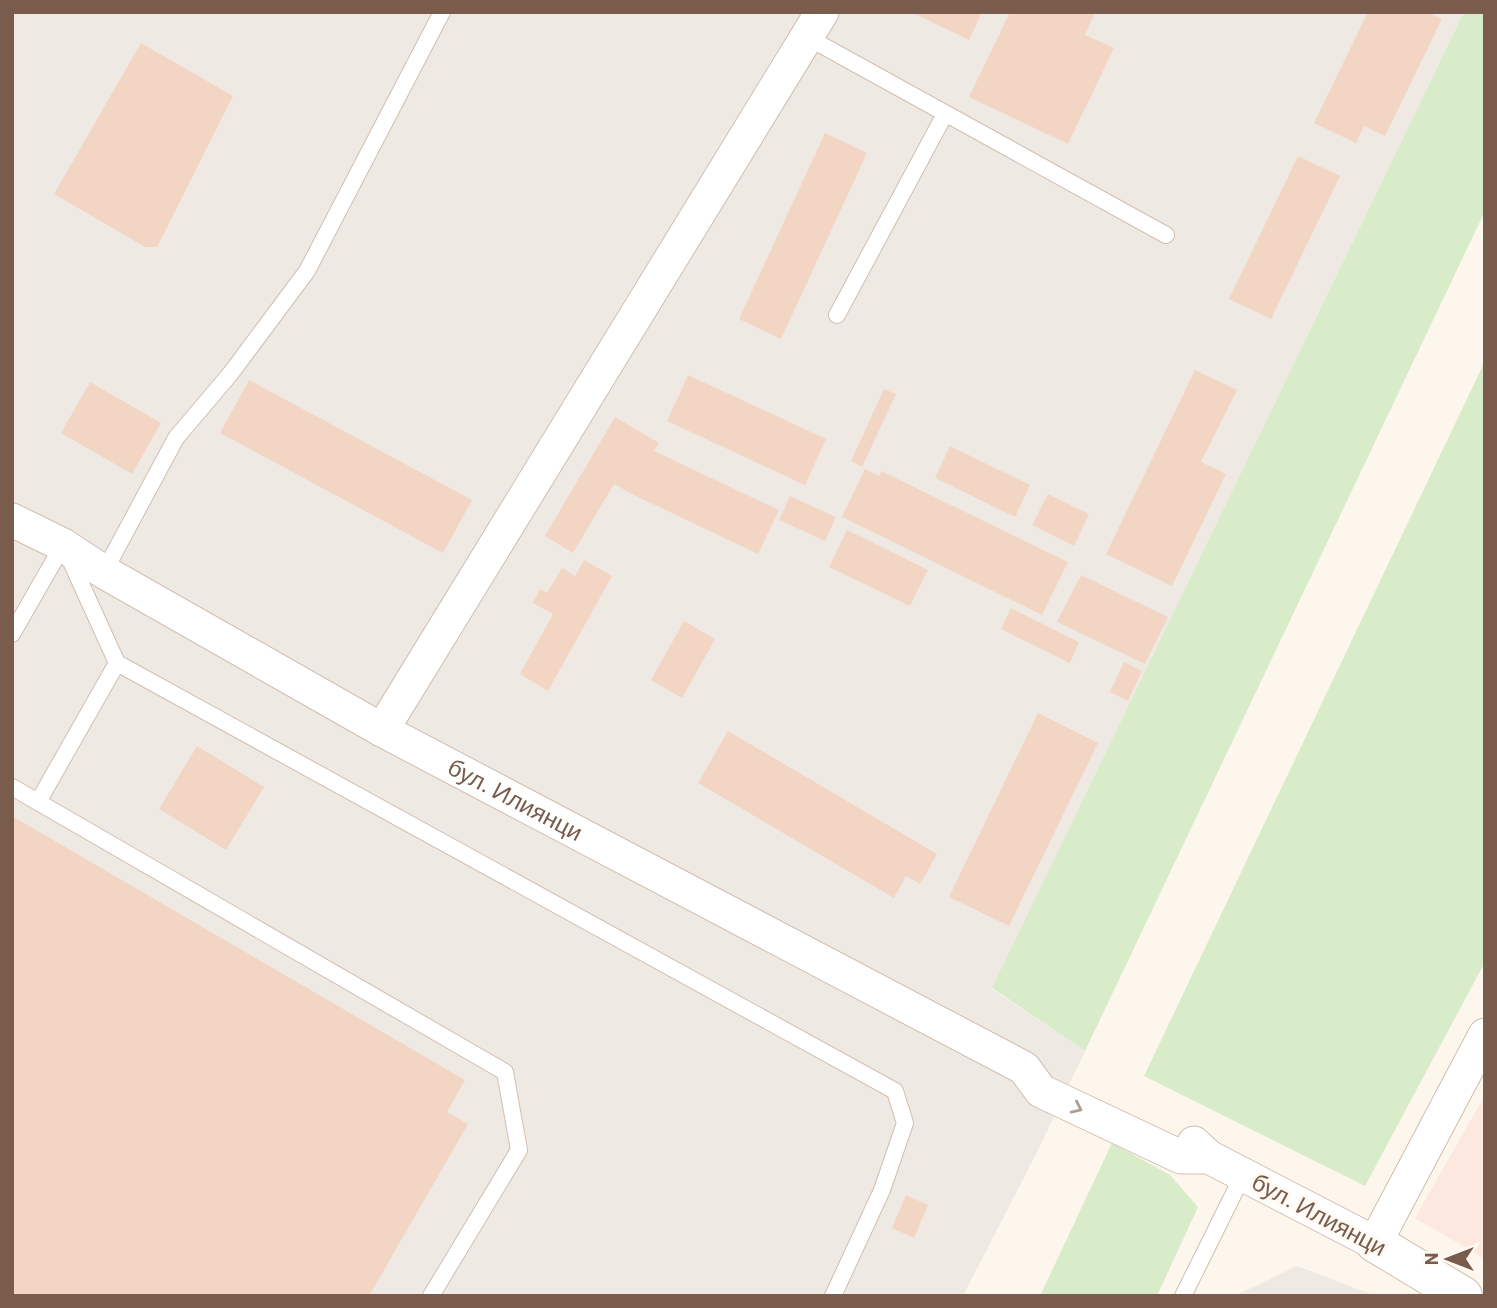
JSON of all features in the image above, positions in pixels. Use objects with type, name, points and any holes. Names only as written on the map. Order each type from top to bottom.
[{"type":"street","points":[[382,730],[815,25]]},
{"type":"street","name":"бул. Илиянци","points":[[12,520],[63,545],[104,572],[382,730],[1024,1069],[1049,1070],[1188,1138],[1209,1157],[1375,1243],[1463,1296]]},
{"type":"street","points":[[1375,1243],[1485,1035]]},
{"type":"lane","points":[[104,572],[176,438],[231,373],[307,271],[442,12]]},
{"type":"lane","points":[[815,25],[945,114],[1166,235]]},
{"type":"lane","points":[[838,315],[945,114]]},
{"type":"lane","points":[[12,634],[63,545]]},
{"type":"lane","points":[[63,545],[117,663],[895,1091],[905,1124],[883,1190],[833,1296]]},
{"type":"lane","points":[[38,802],[117,663]]},
{"type":"lane","points":[[12,788],[505,1072],[519,1150],[431,1296]]},
{"type":"lane","points":[[1183,1296],[1243,1175]]},
{"type":"shaded area","points":[[12,12],[1464,12],[992,989],[1085,1051],[963,1296],[12,1296]]},
{"type":"shaded area","points":[[1485,1095],[1485,1259],[1415,1218]]},
{"type":"shaded area","points":[[1297,1266],[1376,1296],[1234,1296]]},
{"type":"green space","points":[[1464,12],[1485,12],[1485,211],[1085,1051],[992,988]]},
{"type":"green space","points":[[1485,361],[1485,962],[1365,1186],[1144,1076]]},
{"type":"green space","points":[[1112,1143],[1170,1175],[1198,1207],[1157,1296],[1040,1296]]},
{"type":"building","points":[[911,12],[982,12],[969,40]]},
{"type":"building","points":[[1010,12],[1095,12],[1085,35],[1114,48],[1068,144],[969,97]]},
{"type":"building","points":[[1368,12],[1427,12],[1442,19],[1385,136],[1364,126],[1356,143],[1314,123]]},
{"type":"building","points":[[141,43],[233,96],[157,247],[145,247],[54,194]]},
{"type":"building","points":[[825,133],[867,153],[781,339],[739,319]]},
{"type":"building","points":[[1298,156],[1340,176],[1271,319],[1229,299]]},
{"type":"building","points":[[1195,370],[1237,390],[1201,462],[1226,474],[1172,586],[1106,554]]},
{"type":"building","points":[[688,375],[826,439],[805,485],[667,421]]},
{"type":"building","points":[[249,380],[472,500],[443,553],[220,433]]},
{"type":"building","points":[[90,382],[161,423],[132,474],[61,433]]},
{"type":"building","points":[[884,389],[896,394],[862,467],[851,461]]},
{"type":"building","points":[[615,417],[659,443],[654,451],[779,510],[758,554],[614,484],[573,553],[545,536]]},
{"type":"building","points":[[950,446],[1030,485],[1015,517],[935,478]]},
{"type":"building","points":[[865,469],[879,476],[881,471],[1068,562],[1042,615],[842,517]]},
{"type":"building","points":[[1048,494],[1089,514],[1074,546],[1032,525]]},
{"type":"building","points":[[790,496],[836,517],[825,541],[779,520]]},
{"type":"building","points":[[847,530],[928,570],[910,606],[829,567]]},
{"type":"building","points":[[584,560],[612,576],[548,691],[520,674],[553,614],[533,603],[540,589],[547,593],[562,568],[575,576]]},
{"type":"building","points":[[1081,575],[1168,617],[1145,664],[1057,622]]},
{"type":"building","points":[[1011,608],[1079,642],[1070,663],[1001,629]]},
{"type":"building","points":[[684,621],[715,639],[682,698],[651,680]]},
{"type":"building","points":[[1124,662],[1142,671],[1128,701],[1110,692]]},
{"type":"building","points":[[1038,713],[1098,743],[1009,926],[949,897]]},
{"type":"building","points":[[728,731],[937,854],[920,884],[906,876],[894,898],[698,783]]},
{"type":"building","points":[[197,746],[264,787],[226,850],[159,809]]},
{"type":"building","points":[[12,816],[465,1080],[447,1112],[468,1124],[369,1296],[12,1296]]},
{"type":"building","points":[[906,1195],[928,1205],[914,1238],[892,1228]]}]
